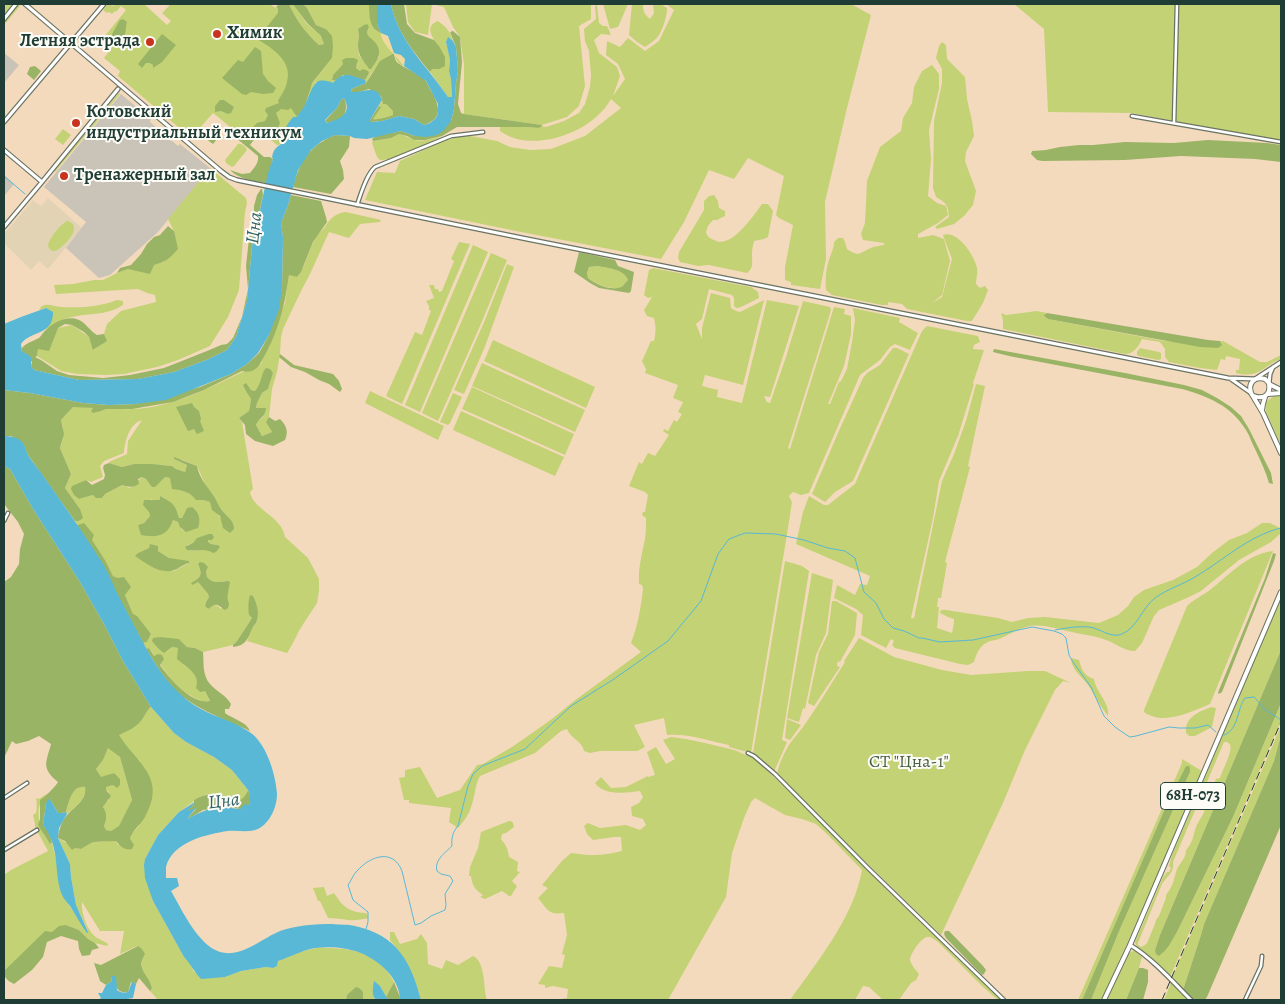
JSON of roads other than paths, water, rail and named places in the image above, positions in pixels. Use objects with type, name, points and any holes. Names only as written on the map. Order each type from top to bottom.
[{"type":"main road","points":[[4,19],[16,4]]},
{"type":"main road","points":[[25,4],[222,171],[238,180],[335,201],[1228,378],[1262,378],[1281,392]]},
{"type":"main road","points":[[4,122],[104,4]]},
{"type":"main road","points":[[4,227],[118,89]]},
{"type":"main road","points":[[4,150],[42,182]]},
{"type":"main road","points":[[1281,362],[1255,379],[1249,388],[1263,413],[1281,454]]},
{"type":"main road","points":[[1263,413],[1263,404],[1270,388],[1270,374],[1273,367]]},
{"type":"main road","points":[[1228,378],[1258,398],[1281,392]]},
{"type":"main road","name":"68Н-073","points":[[1104,1000],[1130,945],[1281,592]]},
{"type":"main road","points":[[1130,945],[1191,1000]]},
{"type":"street","points":[[1174,123],[1178,4]]},
{"type":"street","points":[[1132,116],[1281,142]]},
{"type":"street","points":[[357,205],[369,176],[375,167],[450,136],[483,132]]},
{"type":"street","points":[[4,521],[8,513]]},
{"type":"street","points":[[748,753],[775,774],[868,868],[1004,1000]]},
{"type":"street","points":[[4,798],[27,783]]},
{"type":"street","points":[[4,850],[37,830]]},
{"type":"street","points":[[1245,1000],[1262,966],[1262,956]]},
{"type":"water","points":[[377,4],[391,4],[400,30],[407,42],[448,97],[452,97],[449,71],[450,60],[446,42],[448,37],[453,41],[456,47],[458,71],[451,121],[437,135],[415,136],[401,131],[367,139],[335,135],[322,141],[311,150],[298,170],[281,223],[283,237],[282,288],[279,309],[269,335],[258,353],[247,364],[231,374],[166,400],[135,404],[83,403],[4,390],[4,324],[46,308],[53,312],[49,325],[46,329],[30,336],[21,344],[22,351],[31,357],[31,366],[34,370],[79,380],[138,379],[174,372],[227,350],[236,337],[247,301],[252,247],[272,157],[276,148],[283,142],[287,126],[293,117],[297,117],[304,107],[315,84],[321,81],[333,83],[344,75],[365,80],[366,83],[351,89],[352,92],[373,90],[380,95],[382,100],[370,122],[399,116],[414,119],[424,125],[436,118],[438,104],[426,81],[404,66],[405,59],[401,55],[394,53],[388,36],[381,33],[377,24]],"holes":[[[344,98],[346,112],[340,118],[325,123],[325,120]]]},
{"type":"water","points":[[4,436],[17,439],[24,444],[29,457],[103,564],[146,648],[166,679],[194,705],[248,731],[260,742],[269,759],[275,778],[277,794],[276,804],[266,823],[255,830],[220,832],[191,841],[175,851],[166,867],[166,878],[177,878],[179,886],[171,891],[198,935],[212,948],[228,953],[251,947],[280,931],[299,926],[347,925],[369,930],[392,943],[400,952],[407,962],[421,1000],[400,1000],[395,982],[381,965],[364,954],[345,949],[315,948],[278,961],[277,966],[273,968],[266,967],[241,971],[225,977],[201,979],[184,957],[153,901],[145,878],[145,859],[158,835],[179,812],[195,802],[187,811],[196,808],[187,819],[217,807],[240,809],[245,804],[250,804],[250,795],[232,770],[174,733],[151,707],[123,661],[80,582],[33,509],[10,469],[4,466]]},
{"type":"water","points":[[48,799],[58,813],[66,812],[67,814],[59,828],[58,838],[70,864],[76,905],[87,933],[63,897],[60,888],[54,847],[43,825]]},
{"type":"water","points":[[111,976],[116,976],[117,990],[124,993],[128,992],[132,982],[136,984],[133,998],[98,1000],[101,998],[98,993],[102,993],[106,985],[112,981]]},
{"type":"water","points":[[374,981],[380,986],[388,1000],[376,1000],[374,998]]},
{"type":"waterway","points":[[4,176],[25,194]]},
{"type":"waterway","points":[[1055,630],[1089,627],[1114,635],[1122,634],[1132,627],[1155,598],[1195,577],[1247,543],[1281,528]]},
{"type":"waterway","points":[[366,929],[368,912],[353,900],[348,885],[354,874],[368,861],[375,858],[387,857],[393,859],[402,871],[415,925],[445,910],[445,894],[453,881],[450,876],[437,871],[436,867],[441,857],[452,846],[453,835],[458,826],[473,774],[482,766],[525,749],[571,706],[614,679],[668,641],[701,601],[718,554],[729,539],[745,533],[776,534],[845,551],[855,558],[864,592],[876,603],[884,619],[893,628],[919,638],[940,642],[973,640],[1032,627],[1062,634],[1066,638],[1069,655],[1091,687],[1104,716],[1115,727],[1130,737],[1169,727],[1195,728],[1208,725],[1216,732]]},
{"type":"waterway","points":[[1224,735],[1235,724],[1245,698],[1254,697],[1264,709],[1281,720]]},
{"type":"railway","points":[[1162,1000],[1281,722]]},
{"type":"place","name":"Химик","points":[[217,34]]},
{"type":"place","name":"Летняя эстрада","points":[[150,42]]},
{"type":"place","name":"Котовский индустриальный техникум","points":[[76,123]]},
{"type":"place","name":"Тренажерный зал","points":[[64,176]]},
{"type":"water label","name":"Цна","points":[[255,228]]},
{"type":"water label","name":"Цна","points":[[224,802]]},
{"type":"park label","name":"СТ \"Цна-1\"","points":[[909,763]]}]
